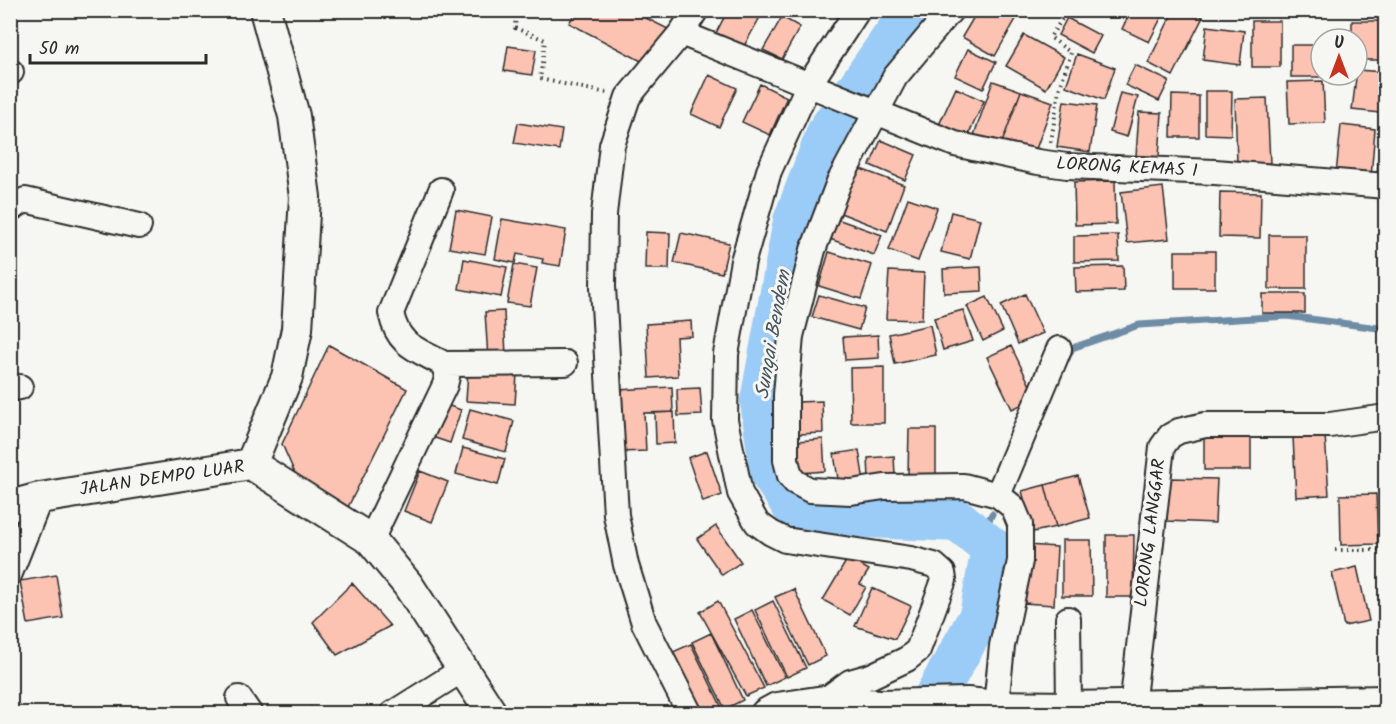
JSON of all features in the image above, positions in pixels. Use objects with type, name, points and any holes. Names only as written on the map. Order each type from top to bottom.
[{"type":"street","points":[[251,464],[287,377],[297,329],[304,197],[294,116],[265,10]]},
{"type":"street","points":[[690,714],[644,623],[626,565],[616,515],[603,287],[604,214],[612,145],[628,97],[681,33],[696,10]]},
{"type":"street","points":[[824,701],[850,682],[871,676],[907,659],[918,650],[944,580],[943,573],[934,565],[910,559],[785,540],[757,523],[740,493],[725,420],[726,354],[743,261],[769,171],[817,89],[858,10]]},
{"type":"street","points":[[951,10],[869,109],[813,250],[791,336],[786,396],[786,460],[790,476],[795,482],[810,490],[851,492],[884,487],[964,486],[999,495],[1013,507],[1018,516],[1020,561],[1002,646],[981,705]]},
{"type":"street","name":"LORONG KEMAS 1","points":[[681,33],[955,144],[1048,164],[1143,171],[1215,172],[1386,186]]},
{"type":"street","points":[[441,190],[391,313],[394,329],[405,343],[444,364],[565,363]]},
{"type":"street","points":[[15,199],[139,226]]},
{"type":"street","points":[[999,495],[1059,349]]},
{"type":"street","points":[[371,540],[445,385],[447,377],[444,364]]},
{"type":"street","name":"LORONG LANGGAR","points":[[1132,707],[1161,447],[1170,436],[1179,431],[1205,425],[1330,425],[1386,417]]},
{"type":"street","name":"JALAN DEMPO LUAR","points":[[10,506],[40,498],[251,464],[371,540],[408,585],[492,714]]},
{"type":"street","points":[[10,573],[40,498]]},
{"type":"street","points":[[1068,620],[1080,710]]},
{"type":"street","points":[[392,714],[462,670]]},
{"type":"street","points":[[766,714],[777,708],[824,701],[881,708],[981,705],[1080,710],[1132,707],[1298,708],[1386,701]]},
{"type":"path","points":[[516,10],[515,28],[545,40],[540,79],[628,97]]},
{"type":"path","points":[[1048,164],[1059,90],[1071,52],[1050,37],[1068,10]]},
{"type":"path","points":[[1335,550],[1386,550]]},
{"type":"building","points":[[577,10],[630,10],[670,30],[647,64],[569,23]]},
{"type":"building","points":[[728,10],[764,10],[744,46],[716,33]]},
{"type":"building","points":[[978,10],[1001,10],[1016,19],[995,56],[962,37]]},
{"type":"building","points":[[1131,10],[1155,10],[1163,14],[1149,42],[1122,29]]},
{"type":"building","points":[[1174,10],[1190,10],[1203,17],[1173,76],[1148,63]]},
{"type":"building","points":[[1354,10],[1383,10],[1383,15],[1354,14]]},
{"type":"building","points":[[782,17],[800,27],[782,59],[763,50]]},
{"type":"building","points":[[1067,18],[1101,36],[1092,53],[1058,35]]},
{"type":"building","points":[[1252,21],[1280,21],[1280,67],[1252,67]]},
{"type":"building","points":[[1352,21],[1384,21],[1384,60],[1369,60],[1369,27],[1352,27]]},
{"type":"building","points":[[1207,26],[1244,31],[1240,65],[1203,60]]},
{"type":"building","points":[[1024,35],[1064,57],[1046,89],[1006,66]]},
{"type":"building","points":[[1291,45],[1309,45],[1309,77],[1291,77]]},
{"type":"building","points":[[508,46],[536,50],[532,75],[504,71]]},
{"type":"building","points":[[968,49],[996,62],[983,89],[955,76]]},
{"type":"building","points":[[1077,54],[1115,68],[1104,100],[1066,86]]},
{"type":"building","points":[[1135,65],[1169,81],[1159,101],[1125,85]]},
{"type":"building","points":[[1369,71],[1384,72],[1380,113],[1352,110],[1355,87],[1369,87]]},
{"type":"building","points":[[709,75],[737,88],[719,127],[691,114]]},
{"type":"building","points":[[993,81],[1021,91],[1000,148],[973,138]]},
{"type":"building","points":[[1309,81],[1309,87],[1323,87],[1325,123],[1289,124],[1287,82]]},
{"type":"building","points":[[760,84],[787,97],[770,135],[742,122]]},
{"type":"building","points":[[956,88],[984,101],[966,140],[938,127]]},
{"type":"building","points":[[1021,91],[1053,102],[1032,160],[1000,148]]},
{"type":"building","points":[[1205,91],[1232,91],[1231,135],[1205,134]]},
{"type":"building","points":[[1120,93],[1138,97],[1127,137],[1110,132]]},
{"type":"building","points":[[1172,95],[1199,96],[1199,137],[1171,137]]},
{"type":"building","points":[[1267,98],[1270,163],[1237,164],[1235,99]]},
{"type":"building","points":[[1064,101],[1097,105],[1090,152],[1057,147]]},
{"type":"building","points":[[1139,112],[1162,113],[1159,157],[1136,156]]},
{"type":"building","points":[[1382,115],[1386,115],[1386,176],[1377,176]]},
{"type":"building","points":[[518,123],[562,130],[559,150],[514,143]]},
{"type":"building","points":[[1341,125],[1375,129],[1371,177],[1336,174]]},
{"type":"building","points":[[881,140],[916,155],[905,180],[870,165]]},
{"type":"building","points":[[855,167],[904,185],[887,231],[838,212]]},
{"type":"building","points":[[1115,181],[1116,224],[1075,225],[1074,182]]},
{"type":"building","points":[[1163,187],[1169,239],[1127,243],[1121,192]]},
{"type":"building","points":[[1220,192],[1261,193],[1260,238],[1219,237]]},
{"type":"building","points":[[908,198],[937,208],[918,261],[889,250]]},
{"type":"building","points":[[456,210],[492,217],[485,254],[449,248]]},
{"type":"building","points":[[951,212],[980,219],[970,259],[941,252]]},
{"type":"building","points":[[502,219],[566,230],[560,266],[542,263],[543,259],[517,254],[515,263],[495,259]]},
{"type":"building","points":[[837,219],[882,235],[874,255],[830,239]]},
{"type":"building","points":[[646,232],[670,233],[669,269],[645,269]]},
{"type":"building","points":[[681,233],[729,243],[722,273],[674,263]]},
{"type":"building","points":[[1118,235],[1119,261],[1074,262],[1074,236]]},
{"type":"building","points":[[1269,235],[1306,235],[1306,289],[1269,289]]},
{"type":"building","points":[[1175,251],[1215,251],[1215,288],[1175,288]]},
{"type":"building","points":[[829,252],[872,265],[861,299],[819,286]]},
{"type":"building","points":[[464,259],[507,267],[501,297],[459,289]]},
{"type":"building","points":[[514,264],[537,268],[530,306],[507,303]]},
{"type":"building","points":[[1123,266],[1124,291],[1076,292],[1075,267]]},
{"type":"building","points":[[981,267],[982,291],[944,293],[943,269]]},
{"type":"building","points":[[889,271],[924,273],[922,320],[886,319]]},
{"type":"building","points":[[1025,294],[1043,333],[1018,344],[1001,305]]},
{"type":"building","points":[[1262,294],[1305,294],[1305,313],[1262,313]]},
{"type":"building","points":[[819,295],[865,308],[859,330],[812,317]]},
{"type":"building","points":[[987,297],[1003,331],[983,341],[967,306]]},
{"type":"building","points":[[963,310],[973,341],[943,350],[934,318]]},
{"type":"building","points":[[504,311],[506,357],[488,358],[485,312]]},
{"type":"building","points":[[691,321],[692,336],[676,337],[678,376],[649,378],[646,324]]},
{"type":"building","points":[[930,325],[936,355],[895,364],[889,334]]},
{"type":"building","points":[[878,335],[879,358],[845,360],[843,337]]},
{"type":"building","points":[[329,345],[407,389],[346,511],[297,478],[282,444]]},
{"type":"building","points":[[1011,346],[1036,398],[1012,409],[987,357]]},
{"type":"building","points":[[884,367],[884,423],[851,423],[850,368]]},
{"type":"building","points":[[468,371],[517,374],[515,404],[466,401]]},
{"type":"building","points":[[672,387],[673,412],[644,413],[646,451],[621,452],[617,390]]},
{"type":"building","points":[[700,388],[702,415],[678,416],[677,389]]},
{"type":"building","points":[[822,401],[823,433],[798,434],[797,402]]},
{"type":"building","points":[[441,403],[461,410],[450,443],[429,436]]},
{"type":"building","points":[[470,409],[514,421],[506,452],[462,440]]},
{"type":"building","points":[[674,412],[675,443],[656,444],[655,413]]},
{"type":"building","points":[[909,429],[936,429],[936,474],[908,474]]},
{"type":"building","points":[[1204,435],[1251,435],[1251,470],[1204,470]]},
{"type":"building","points":[[1325,435],[1329,495],[1296,497],[1293,437]]},
{"type":"building","points":[[823,439],[825,471],[800,473],[798,441]]},
{"type":"building","points":[[463,448],[505,459],[498,485],[456,474]]},
{"type":"building","points":[[859,450],[864,482],[839,485],[834,454]]},
{"type":"building","points":[[707,451],[722,495],[703,502],[688,458]]},
{"type":"building","points":[[894,456],[895,476],[869,478],[868,458]]},
{"type":"building","points":[[420,471],[448,482],[432,522],[404,511]]},
{"type":"building","points":[[1078,476],[1090,518],[1056,527],[1045,485]]},
{"type":"building","points":[[1169,478],[1217,479],[1215,523],[1167,521]]},
{"type":"building","points":[[1045,485],[1056,527],[1033,532],[1022,491]]},
{"type":"building","points":[[1376,494],[1378,544],[1341,545],[1340,495]]},
{"type":"building","points":[[716,526],[741,562],[722,575],[697,539]]},
{"type":"building","points":[[1106,535],[1134,535],[1133,597],[1106,597]]},
{"type":"building","points":[[1062,540],[1091,540],[1092,596],[1062,596]]},
{"type":"building","points":[[1027,545],[1057,547],[1054,605],[1023,603]]},
{"type":"building","points":[[848,558],[869,570],[860,584],[866,587],[850,615],[823,600]]},
{"type":"building","points":[[1357,567],[1369,621],[1344,626],[1332,573]]},
{"type":"building","points":[[56,575],[63,618],[28,624],[20,581]]},
{"type":"building","points":[[352,583],[390,626],[337,655],[313,622]]},
{"type":"building","points":[[872,588],[911,606],[895,639],[855,626]]},
{"type":"building","points":[[794,589],[826,656],[808,665],[775,597]]},
{"type":"building","points":[[718,601],[764,688],[746,696],[700,612]]},
{"type":"building","points":[[773,601],[806,668],[787,677],[755,610]]},
{"type":"building","points":[[752,610],[785,677],[766,686],[734,619]]},
{"type":"building","points":[[711,633],[743,700],[725,709],[692,642]]},
{"type":"building","points":[[691,644],[723,710],[717,714],[702,714],[673,652]]},
{"type":"building","points":[[311,707],[315,714],[302,714]]},
{"type":"waterway","name":"Sungai Bendem","points":[[912,10],[828,131],[794,221],[761,401],[771,474],[798,514],[959,521],[992,548],[980,616],[925,714]]},
{"type":"waterway","points":[[1067,359],[1072,348],[1139,325],[1287,316],[1386,329]]},
{"type":"waterway","points":[[980,538],[992,514]]}]
